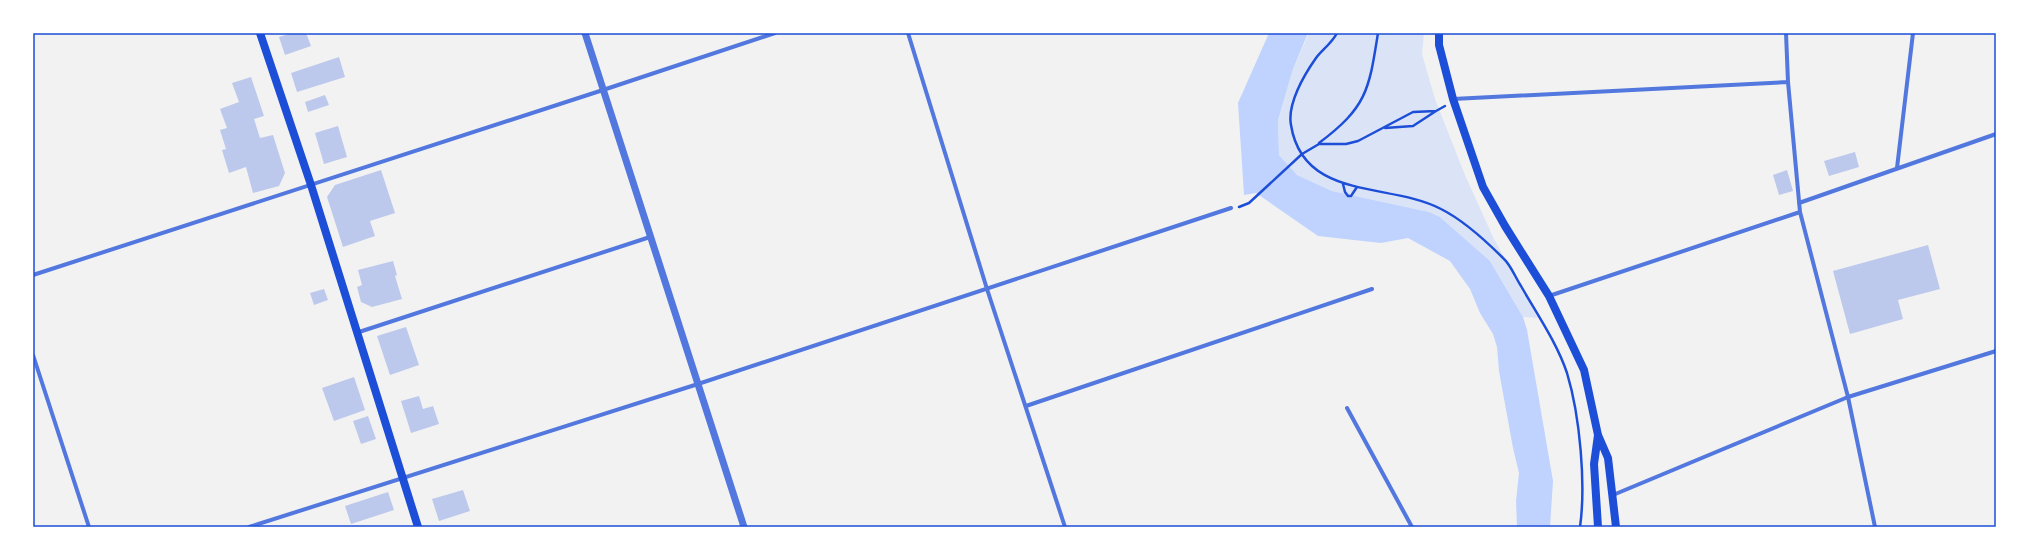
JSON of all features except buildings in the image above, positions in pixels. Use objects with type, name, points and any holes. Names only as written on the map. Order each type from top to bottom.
[{"type":"main road","points":[[260,33],[418,527]]},
{"type":"main road","points":[[1439,33],[1439,45],[1453,99],[1483,187],[1505,226],[1549,296],[1584,370],[1598,435],[1608,458],[1616,527]]},
{"type":"main road","points":[[1598,435],[1594,464],[1598,527]]},
{"type":"street","points":[[585,33],[744,527]]},
{"type":"street","points":[[33,275],[310,186],[774,33]]},
{"type":"street","points":[[908,33],[987,289],[1065,527]]},
{"type":"street","points":[[1786,33],[1788,82],[1800,212],[1848,397],[1875,527]]},
{"type":"street","points":[[1897,168],[1913,33]]},
{"type":"street","points":[[1453,99],[1788,82]]},
{"type":"street","points":[[1799,203],[1996,134]]},
{"type":"street","points":[[249,527],[698,384],[1231,208]]},
{"type":"street","points":[[1549,296],[1800,212]]},
{"type":"street","points":[[356,333],[650,237]]},
{"type":"street","points":[[1026,406],[1372,289]]},
{"type":"street","points":[[1613,495],[1848,397],[1996,351]]},
{"type":"street","points":[[33,355],[89,527]]},
{"type":"street","points":[[1347,408],[1412,527]]},
{"type":"path","points":[[1337,33],[1316,58],[1294,97],[1290,112],[1290,124],[1302,154],[1324,175],[1343,184],[1413,199],[1440,209],[1457,219],[1505,259],[1548,333],[1566,372],[1577,418],[1583,504],[1580,527]]},
{"type":"path","points":[[1249,203],[1302,154],[1319,144],[1347,121],[1364,96],[1373,71],[1378,33]]},
{"type":"path","points":[[1385,128],[1413,126],[1453,99]]},
{"type":"path","points":[[1319,144],[1346,144],[1358,141],[1413,112],[1436,111]]},
{"type":"path","points":[[1343,184],[1345,192],[1348,196],[1351,196],[1358,187]]},
{"type":"shaded area","points":[[1309,33],[1424,33],[1422,54],[1435,99],[1465,175],[1493,237],[1538,318],[1523,317],[1490,261],[1440,217],[1429,212],[1332,191],[1297,175],[1279,155],[1278,120],[1293,69]]},
{"type":"water","points":[[1269,33],[1308,33],[1293,69],[1278,120],[1279,155],[1297,175],[1332,191],[1429,212],[1440,217],[1490,261],[1523,317],[1527,330],[1553,481],[1550,527],[1517,527],[1516,501],[1519,473],[1499,371],[1497,347],[1493,334],[1480,313],[1470,289],[1450,261],[1408,238],[1381,243],[1318,236],[1256,193],[1244,195],[1238,103]]}]
